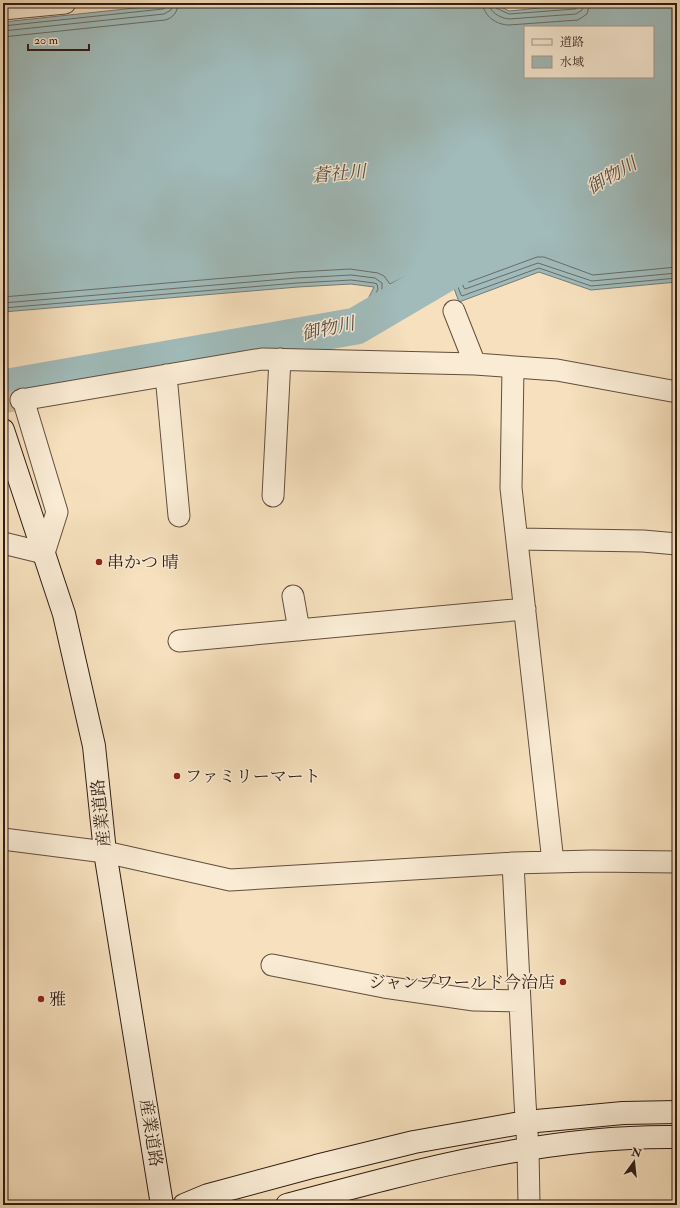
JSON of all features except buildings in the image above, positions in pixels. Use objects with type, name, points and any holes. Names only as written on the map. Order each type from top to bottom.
[{"type":"street","points":[[3,9],[65,3]]},
{"type":"street","points":[[454,311],[475,364]]},
{"type":"street","points":[[3,543],[44,553],[57,512],[22,400],[262,359],[475,364],[513,368],[557,370],[677,392]]},
{"type":"street","points":[[273,496],[280,359]]},
{"type":"street","points":[[513,368],[511,488],[553,862]]},
{"type":"street","points":[[166,375],[178,516]]},
{"type":"street","name":"産業道路","points":[[3,430],[64,614],[94,746],[105,852],[162,1205]]},
{"type":"street","points":[[517,539],[643,541],[677,544]]},
{"type":"street","points":[[293,596],[299,630]]},
{"type":"street","points":[[179,641],[524,609]]},
{"type":"street","points":[[3,840],[105,852],[230,880],[513,863],[592,861],[677,862]]},
{"type":"street","points":[[513,863],[519,1001],[528,1148],[529,1205]]},
{"type":"street","points":[[272,964],[384,987],[466,999],[519,1001]]},
{"type":"street","points":[[184,1205],[208,1195],[406,1144],[526,1122],[623,1113],[677,1112]]},
{"type":"street","points":[[287,1205],[424,1168],[528,1148],[622,1138],[677,1137]]},
{"type":"water","name":"蒼社川","points":[[182,3],[495,3],[509,11],[589,3],[677,3],[677,282],[591,290],[539,272],[459,302],[448,272],[360,315],[374,287],[351,284],[298,287],[3,312],[3,22]]},
{"type":"waterway","name":"御物川","points":[[3,388],[356,326],[492,246]]},
{"type":"tunnel","points":[[3,403],[21,400]]},
{"type":"place","name":"串かつ 晴","points":[[99,562]]},
{"type":"place","name":"ファミリーマート","points":[[177,776]]},
{"type":"place","name":"ジャンプワールド今治店","points":[[563,982]]},
{"type":"place","name":"雅","points":[[41,999]]}]
